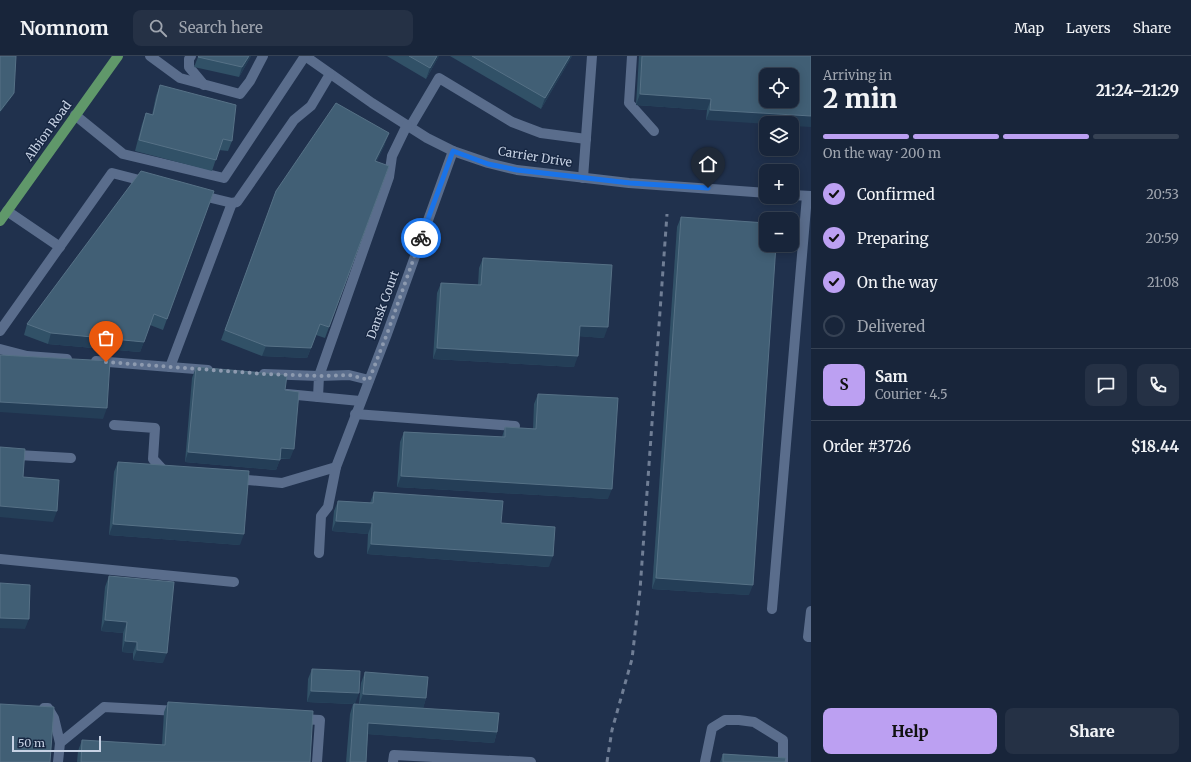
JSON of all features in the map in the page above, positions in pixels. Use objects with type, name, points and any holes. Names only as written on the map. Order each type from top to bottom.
[{"type":"main road","name":"Albion Road","points":[[0,221],[118,56]]},
{"type":"street","points":[[150,56],[180,78],[240,94],[250,81],[263,56]]},
{"type":"street","points":[[191,56],[189,60],[189,67],[204,85]]},
{"type":"street","points":[[75,115],[123,154],[224,178],[305,56]]},
{"type":"street","name":"Carrier Drive","points":[[305,56],[372,103],[427,138],[453,151],[488,164],[517,170],[630,183],[759,192]]},
{"type":"street","points":[[583,178],[592,56]]},
{"type":"street","points":[[632,56],[629,103],[654,131]]},
{"type":"street","points":[[187,192],[232,203],[237,202],[294,120],[311,106],[330,74]]},
{"type":"street","points":[[318,397],[319,376],[389,177],[392,156],[439,78],[512,122],[541,133],[586,139]]},
{"type":"street","name":"Dansk Court","points":[[320,552],[321,516],[328,507],[336,467],[355,414],[387,334],[453,151]]},
{"type":"street","points":[[0,331],[112,173],[157,184]]},
{"type":"street","points":[[772,609],[809,196],[799,195]]},
{"type":"street","points":[[170,367],[232,203]]},
{"type":"street","points":[[7,211],[60,247]]},
{"type":"street","points":[[0,349],[26,356],[218,370]]},
{"type":"street","points":[[257,373],[319,376],[349,375],[369,380]]},
{"type":"street","points":[[287,394],[360,401]]},
{"type":"street","points":[[355,414],[515,426]]},
{"type":"street","points":[[114,425],[155,428],[153,459],[165,472],[180,473]]},
{"type":"street","points":[[0,454],[71,458]]},
{"type":"street","points":[[227,478],[282,483],[336,467]]},
{"type":"street","points":[[0,559],[234,582]]},
{"type":"street","points":[[811,611],[808,637],[811,637]]},
{"type":"street","points":[[32,707],[48,708],[54,718],[60,743],[58,762]]},
{"type":"street","points":[[60,743],[104,707],[190,712]]},
{"type":"street","points":[[290,718],[320,720],[317,762]]},
{"type":"street","points":[[705,762],[712,728],[725,720],[739,720],[754,722],[783,740],[783,762]]},
{"type":"street","points":[[393,762],[394,755],[531,762]]},
{"type":"building","points":[[0,56],[16,56],[14,93],[0,111]]},
{"type":"building","points":[[249,56],[242,67],[198,57]]},
{"type":"building","points":[[409,56],[437,56],[430,68]]},
{"type":"building","points":[[472,56],[570,56],[545,98]]},
{"type":"building","points":[[642,56],[811,56],[811,116],[710,110],[711,99],[640,94]]},
{"type":"building","points":[[160,85],[236,105],[232,141],[223,139],[216,160],[139,140],[146,113],[153,115]]},
{"type":"building","points":[[336,103],[389,133],[375,161],[389,166],[329,327],[320,324],[311,348],[266,346],[225,330],[276,191]]},
{"type":"building","points":[[141,171],[214,191],[167,319],[154,314],[144,342],[51,333],[27,324]]},
{"type":"building","points":[[681,217],[759,223],[759,252],[776,252],[753,585],[656,578]]},
{"type":"building","points":[[483,258],[612,265],[608,327],[580,326],[578,356],[437,348],[441,283],[481,285]]},
{"type":"building","points":[[0,355],[110,361],[107,408],[0,402]]},
{"type":"building","points":[[196,367],[287,375],[285,390],[299,392],[294,449],[281,448],[280,460],[188,452]]},
{"type":"building","points":[[538,394],[618,398],[612,489],[401,476],[404,432],[505,437],[505,427],[536,429]]},
{"type":"building","points":[[0,447],[25,449],[23,477],[59,480],[57,511],[0,506]]},
{"type":"building","points":[[118,462],[249,471],[244,534],[113,524]]},
{"type":"building","points":[[374,492],[503,501],[501,523],[555,527],[553,556],[371,544],[372,523],[336,521],[338,501],[373,503]]},
{"type":"building","points":[[109,576],[174,582],[167,653],[137,650],[137,642],[125,641],[127,622],[105,620]]},
{"type":"building","points":[[0,583],[30,585],[29,619],[0,618]]},
{"type":"building","points":[[312,669],[360,671],[359,693],[311,691]]},
{"type":"building","points":[[365,672],[428,677],[426,698],[363,694]]},
{"type":"building","points":[[168,702],[313,711],[310,762],[81,762],[82,740],[165,745]]},
{"type":"building","points":[[0,704],[54,707],[50,762],[0,762]]},
{"type":"building","points":[[354,704],[499,713],[497,732],[368,723],[366,762],[350,762]]},
{"type":"building","points":[[723,754],[786,758],[785,762],[723,762]]},
{"type":"railway","points":[[607,762],[612,730],[632,659],[640,590],[667,214]]},
{"type":"way so far","points":[[106,362],[265,374],[319,376],[349,375],[369,380],[421,238]]},
{"type":"route","points":[[421,238],[453,151],[488,164],[517,170],[630,183],[708,188]]}]
